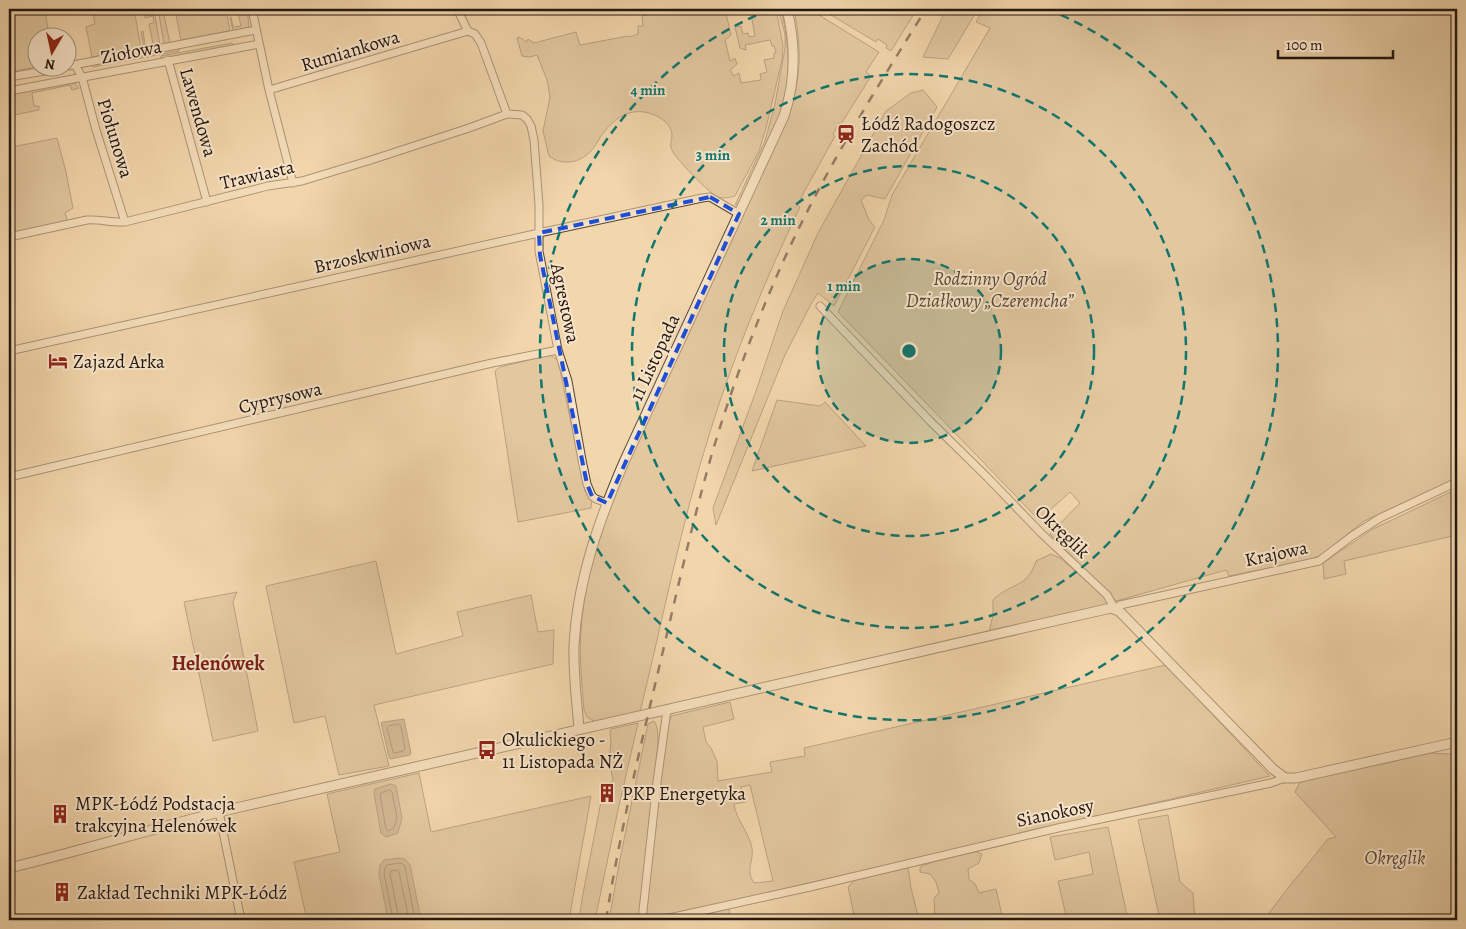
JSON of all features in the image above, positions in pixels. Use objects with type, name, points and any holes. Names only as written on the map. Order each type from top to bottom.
[{"type":"street","points":[[252,9],[269,90],[293,183]]},
{"type":"street","points":[[457,9],[468,31],[478,36],[507,114]]},
{"type":"street","name":"11 Listopada","points":[[579,730],[574,672],[574,647],[577,617],[590,558],[607,503],[631,446],[779,127],[789,101],[794,54],[793,34],[787,9]]},
{"type":"street","name":"Ziołowa","points":[[78,65],[256,30]]},
{"type":"street","name":"Rumiankowa","points":[[269,90],[468,31]]},
{"type":"street","name":"Ziołowa","points":[[9,91],[259,44]]},
{"type":"street","name":"Lawendowa","points":[[168,60],[208,202]]},
{"type":"street","name":"Piołunowa","points":[[78,72],[82,76],[96,130],[125,222]]},
{"type":"street","points":[[9,78],[28,74]]},
{"type":"street","name":"Trawiasta","points":[[9,237],[87,220],[125,222],[268,186],[293,183],[378,158],[507,114]]},
{"type":"street","name":"Agrestowa","points":[[507,114],[520,114],[524,116],[533,132],[539,205],[540,256],[558,350],[568,381],[587,484],[592,496],[607,503]]},
{"type":"street","name":"Brzoskwiniowa","points":[[9,351],[702,198],[710,197],[739,214]]},
{"type":"street","name":"Okręglik","points":[[820,306],[930,421],[1041,533],[1107,595],[1115,608],[1273,769],[1285,778]]},
{"type":"street","name":"Cyprysowa","points":[[9,477],[492,363],[558,350]]},
{"type":"street","name":"Krajowa","points":[[1115,608],[1319,560],[1380,518],[1457,482]]},
{"type":"street","points":[[9,868],[65,855],[219,812],[1115,608]]},
{"type":"street","points":[[642,920],[667,710]]},
{"type":"street","name":"Sianokosy","points":[[660,920],[810,887],[1000,841],[1457,742]]},
{"type":"street","points":[[219,812],[242,920]]},
{"type":"highlighted area","points":[[710,197],[739,214],[607,503],[592,496],[587,484],[540,255],[539,233]]},
{"type":"green space","points":[[9,9],[47,9],[46,18],[48,28],[28,28],[28,69],[14,71],[9,47]]},
{"type":"green space","points":[[92,9],[134,9],[141,48],[92,57],[86,27],[95,24]]},
{"type":"green space","points":[[158,9],[169,9],[163,10],[170,43],[164,44]]},
{"type":"green space","points":[[226,9],[230,31],[181,40],[175,10]]},
{"type":"green space","points":[[237,9],[247,9],[249,26],[248,28],[233,31],[230,17],[233,27],[241,26]]},
{"type":"green space","points":[[644,9],[725,9],[731,35],[725,40],[730,61],[735,58],[737,64],[730,70],[734,76],[739,73],[741,83],[761,80],[760,74],[767,72],[764,60],[774,58],[774,53],[776,52],[770,40],[745,45],[746,50],[740,48],[735,27],[741,26],[743,34],[748,33],[749,37],[755,36],[750,9],[776,9],[783,45],[782,60],[759,151],[735,196],[718,197],[706,188],[674,154],[671,146],[672,131],[668,125],[659,117],[644,112],[629,113],[617,119],[586,156],[581,159],[565,162],[549,156],[543,131],[550,97],[547,80],[537,55],[522,56],[517,38],[519,37],[527,42],[528,39],[534,43],[576,32],[580,45],[630,37],[638,34],[638,26],[643,26],[642,16],[647,15],[647,12],[640,13],[640,11]]},
{"type":"green space","points":[[778,9],[781,9],[788,50],[786,91],[770,140],[739,204],[735,205],[765,141],[775,104],[785,48],[785,34]]},
{"type":"green space","points":[[821,9],[917,9],[891,51],[886,48],[887,45],[878,39],[876,42]]},
{"type":"green space","points":[[948,9],[978,9],[948,59],[923,57],[944,14]]},
{"type":"green space","name":"Rodzinny Ogród Działkowy „Czeremcha”","points":[[983,9],[1457,9],[1457,478],[1364,521],[1320,556],[1305,561],[1229,576],[1226,570],[1116,601],[1050,534],[1080,503],[1070,492],[1039,520],[838,312],[884,220],[892,195],[990,28],[976,22]]},
{"type":"green space","points":[[794,10],[813,12],[879,52],[866,72],[871,76],[841,124],[839,123],[833,134],[835,136],[797,205],[800,207],[762,290],[729,375],[690,501],[640,712],[595,722],[587,717],[584,710],[580,650],[583,606],[594,558],[609,511],[637,443],[789,115],[796,88],[799,63],[797,24]]},
{"type":"green space","points":[[145,15],[155,15],[160,45],[144,48],[141,32],[143,31],[145,45],[153,44],[149,24],[154,23],[153,16],[145,18]]},
{"type":"green space","points":[[232,43],[233,46],[161,60],[161,56]]},
{"type":"green space","points":[[179,47],[179,51],[93,67],[91,65]]},
{"type":"green space","points":[[70,81],[70,83],[75,83],[79,88],[72,90],[70,85],[32,93],[34,106],[39,106],[39,110],[9,116],[9,93]]},
{"type":"green space","points":[[923,90],[937,107],[885,199],[867,195],[861,200],[869,220],[875,227],[834,306],[818,293],[811,304],[785,355],[716,525],[713,508],[783,311],[818,233],[886,111],[911,93]]},
{"type":"green space","points":[[57,138],[73,208],[65,213],[68,222],[9,235],[9,148],[11,146]]},
{"type":"green space","points":[[550,355],[558,360],[585,491],[592,499],[591,508],[518,522],[495,371],[500,367]]},
{"type":"green space","points":[[777,400],[820,406],[825,402],[866,446],[752,471]]},
{"type":"green space","points":[[1457,489],[1457,535],[1344,561],[1346,574],[1324,579],[1323,563],[1373,529]]},
{"type":"green space","points":[[1051,554],[1060,558],[1107,599],[1106,606],[989,632],[993,615],[993,600],[1023,581],[1032,570],[1036,561]]},
{"type":"green space","points":[[376,561],[396,654],[463,636],[457,612],[531,595],[538,632],[554,630],[553,664],[374,705],[389,766],[339,775],[325,716],[294,723],[266,586]]},
{"type":"green space","points":[[237,592],[233,602],[258,731],[213,741],[184,602]]},
{"type":"green space","points":[[1166,665],[1270,776],[658,918],[643,916],[642,920],[609,920],[648,724],[654,721],[658,734],[653,786],[671,716],[730,702],[734,719],[703,727],[706,742],[717,761],[718,781],[772,772],[770,762],[805,756],[804,748]],"holes":[[[750,785],[773,881],[754,883],[751,878],[752,848],[734,804],[746,802],[741,787]]]},
{"type":"green space","points":[[638,723],[595,920],[579,920],[602,796],[609,798],[612,791],[606,788],[613,780],[609,760],[610,731],[611,729]]},
{"type":"green space","name":"Okręglik","points":[[1430,753],[1457,753],[1457,920],[1264,920],[1328,839],[1336,837],[1295,792],[1300,782]]},
{"type":"green space","points":[[419,773],[431,832],[591,796],[569,920],[307,920],[294,862],[340,852],[327,794]]},
{"type":"green space","points":[[1168,815],[1180,882],[1193,893],[1195,920],[1160,920],[1138,820]]},
{"type":"green space","points":[[1108,827],[1128,920],[1067,920],[1058,881],[1093,874],[1089,852],[1055,860],[1050,837]]},
{"type":"green space","points":[[974,851],[982,854],[979,863],[968,869],[969,879],[975,884],[979,893],[996,889],[1003,920],[935,920],[934,898],[939,893],[936,882],[930,874],[920,872],[920,867]]},
{"type":"green space","points":[[908,867],[919,920],[855,920],[848,887],[855,880]]},
{"type":"green space","points":[[729,909],[731,920],[678,920]]},
{"type":"water","points":[[404,719],[411,753],[410,755],[390,759],[381,723]]},
{"type":"water","points":[[391,784],[396,786],[402,818],[398,833],[386,837],[381,833],[374,793],[375,789]]},
{"type":"water","points":[[405,859],[410,865],[421,920],[388,920],[379,873],[380,865],[384,860]]},
{"type":"railway","points":[[606,920],[633,779],[682,570],[711,457],[734,384],[782,264],[814,198],[868,103],[926,9]]},
{"type":"place","name":"Łódź Radogoszcz Zachód","points":[[846,134]]},
{"type":"place","name":"Zajazd Arka","points":[[58,361]]},
{"type":"place","name":"Okulickiego - 11 Listopada NŻ","points":[[487,750]]},
{"type":"place","name":"PKP Energetyka","points":[[607,793]]},
{"type":"place","name":"MPK-Łódź Podstacja trakcyjna Helenówek","points":[[60,814]]},
{"type":"place","name":"Zakład Techniki MPK-Łódź","points":[[62,892]]},
{"type":"district","name":"Helenówek","points":[[218,663]]}]
